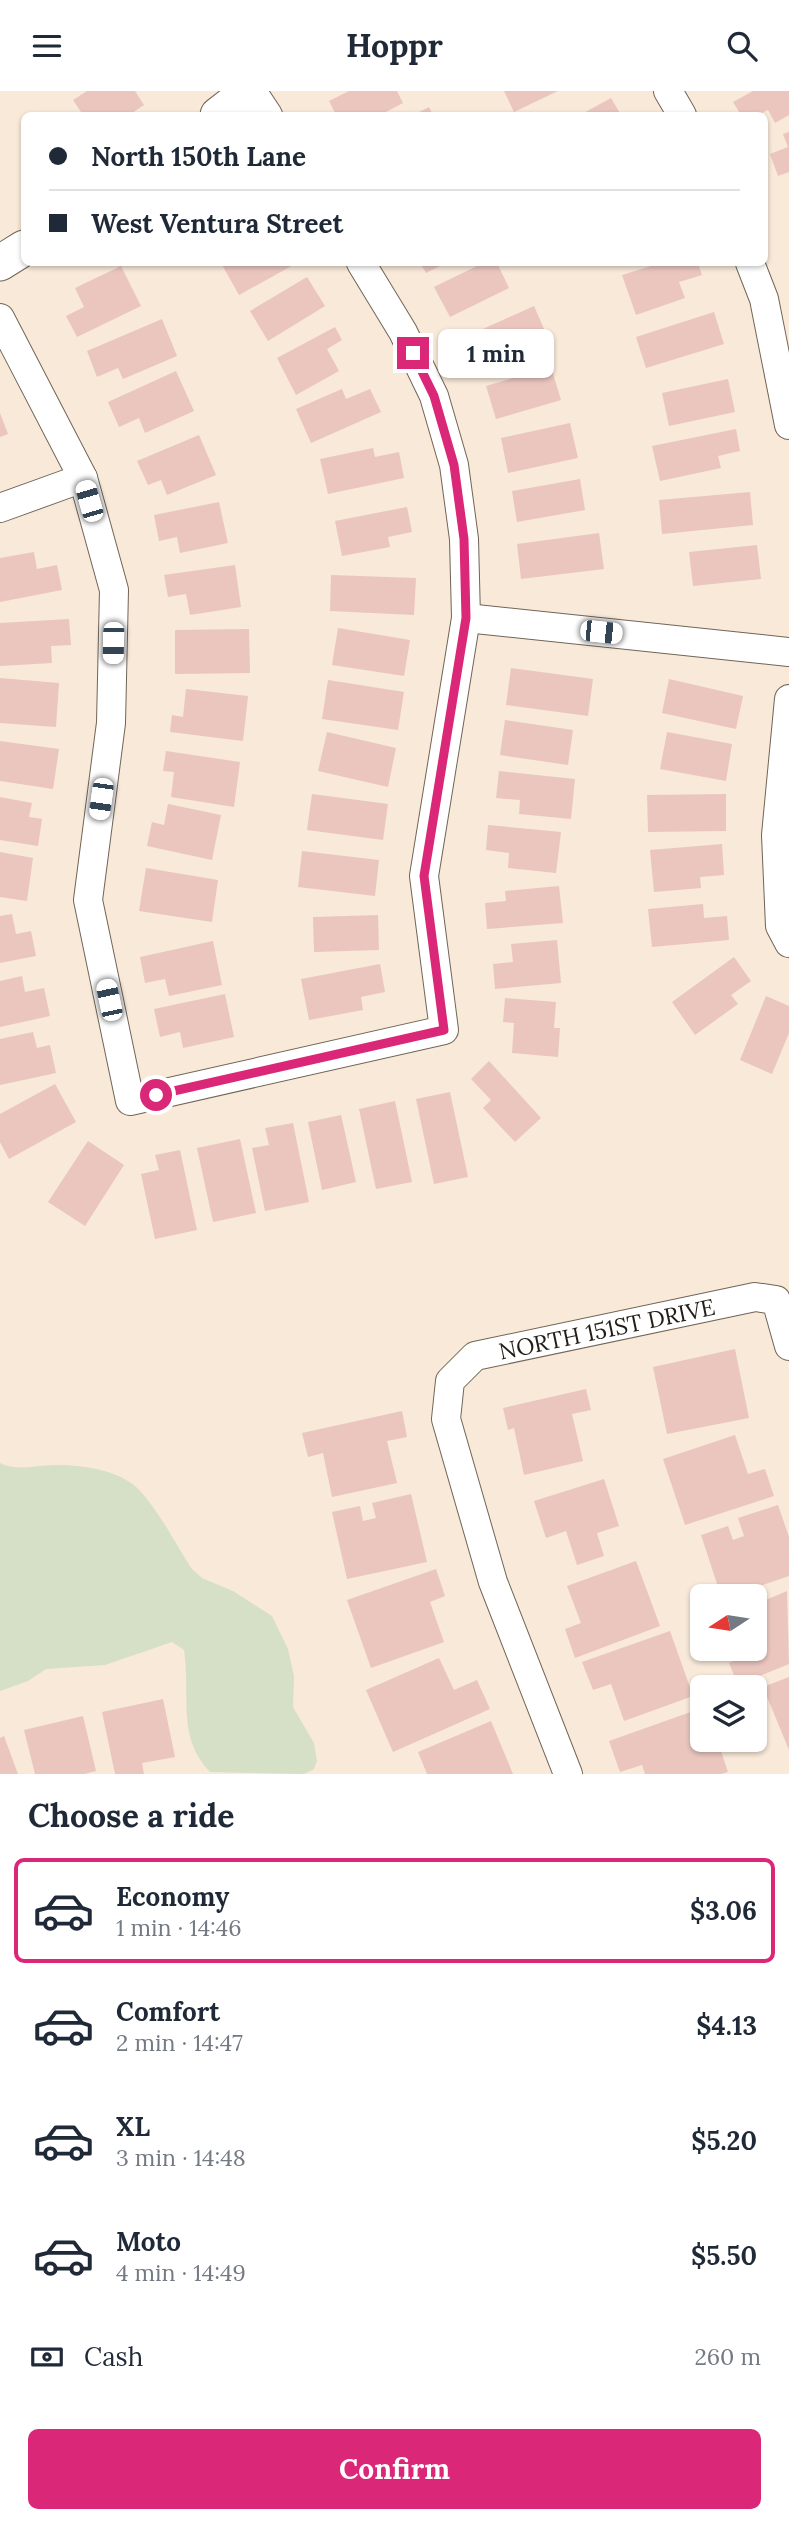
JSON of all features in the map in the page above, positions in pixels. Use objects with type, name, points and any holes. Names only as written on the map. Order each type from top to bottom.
[{"type":"street","points":[[222,112],[250,91],[266,112]]},
{"type":"street","points":[[668,91],[680,112]]},
{"type":"street","points":[[0,263],[21,250]]},
{"type":"street","points":[[0,317],[83,478],[114,590],[111,723],[88,900],[130,1101],[444,1030],[424,876],[466,618],[464,539],[454,465],[437,407],[403,332],[362,266]]},
{"type":"street","points":[[751,266],[764,299],[789,425]]},
{"type":"street","points":[[0,508],[83,478]]},
{"type":"street","points":[[466,618],[789,652]]},
{"type":"street","points":[[789,699],[775,835],[780,926],[789,943]]},
{"type":"street","name":"NORTH 151ST DRIVE","points":[[568,1774],[493,1582],[446,1419],[450,1381],[475,1356],[755,1297],[776,1300],[789,1346]]},
{"type":"green space","points":[[0,1463],[20,1468],[54,1465],[82,1467],[102,1470],[128,1481],[154,1508],[192,1569],[202,1578],[233,1591],[272,1616],[288,1649],[294,1676],[293,1707],[314,1743],[317,1761],[314,1769],[304,1774],[210,1772],[199,1759],[189,1730],[184,1650],[172,1642],[105,1665],[46,1669],[28,1681],[0,1691]]},
{"type":"building","points":[[87,91],[135,91],[144,105],[134,112],[81,112],[73,100]]},
{"type":"building","points":[[349,91],[397,91],[403,103],[386,112],[334,112],[329,101]]},
{"type":"building","points":[[504,91],[558,91],[514,112]]},
{"type":"building","points":[[753,91],[789,91],[789,115],[775,123],[768,110],[739,112],[733,102]]},
{"type":"building","points":[[611,98],[619,112],[585,112]]},
{"type":"building","points":[[429,107],[432,112],[419,112]]},
{"type":"building","points":[[789,132],[789,172],[778,176],[770,154],[788,147],[783,134]]},
{"type":"building","points":[[121,266],[141,306],[77,337],[66,316],[84,307],[75,288]]},
{"type":"building","points":[[223,266],[292,266],[239,295]]},
{"type":"building","points":[[422,266],[440,266],[426,273]]},
{"type":"building","points":[[477,266],[498,266],[509,288],[450,317],[434,287]]},
{"type":"building","points":[[651,266],[699,266],[702,275],[679,282],[685,298],[636,315],[622,275]]},
{"type":"building","points":[[307,277],[325,306],[268,341],[250,311]]},
{"type":"building","points":[[534,306],[548,338],[479,369],[465,337]]},
{"type":"building","points":[[714,312],[724,344],[646,368],[636,337]]},
{"type":"building","points":[[162,319],[177,356],[123,379],[118,368],[97,377],[87,351]]},
{"type":"building","points":[[335,327],[342,340],[327,349],[339,371],[296,395],[277,358]]},
{"type":"building","points":[[551,367],[561,400],[496,419],[486,386]]},
{"type":"building","points":[[176,371],[194,411],[145,433],[139,418],[119,427],[108,402]]},
{"type":"building","points":[[728,379],[735,412],[669,426],[662,393]]},
{"type":"building","points":[[342,389],[346,399],[370,389],[381,412],[311,443],[296,409]]},
{"type":"building","points":[[0,413],[8,434],[0,437]]},
{"type":"building","points":[[570,423],[578,458],[508,473],[501,438]]},
{"type":"building","points":[[736,429],[740,451],[718,456],[721,468],[660,481],[652,446]]},
{"type":"building","points":[[199,435],[216,475],[167,495],[161,480],[148,485],[137,461]]},
{"type":"building","points":[[373,448],[375,457],[399,452],[404,478],[328,494],[320,459]]},
{"type":"building","points":[[580,479],[585,510],[517,522],[512,491]]},
{"type":"building","points":[[750,492],[753,525],[662,534],[659,500]]},
{"type":"building","points":[[219,502],[228,543],[180,553],[177,537],[159,541],[154,515]]},
{"type":"building","points":[[407,507],[412,532],[388,537],[390,547],[342,556],[335,521]]},
{"type":"building","points":[[599,533],[604,569],[521,579],[517,544]]},
{"type":"building","points":[[757,545],[761,579],[693,586],[689,552]]},
{"type":"building","points":[[34,552],[37,569],[57,565],[62,590],[0,602],[0,558]]},
{"type":"building","points":[[235,565],[241,607],[190,615],[186,594],[168,597],[164,575]]},
{"type":"building","points":[[331,575],[416,578],[414,615],[330,611]]},
{"type":"building","points":[[69,619],[71,645],[51,646],[52,663],[0,666],[0,623]]},
{"type":"building","points":[[338,628],[410,640],[404,676],[332,665]]},
{"type":"building","points":[[249,629],[250,673],[175,674],[175,630]]},
{"type":"building","points":[[511,668],[593,679],[588,716],[506,705]]},
{"type":"building","points":[[0,678],[59,683],[56,727],[0,723]]},
{"type":"building","points":[[669,679],[743,696],[736,729],[662,713]]},
{"type":"building","points":[[328,680],[404,692],[398,730],[322,719]]},
{"type":"building","points":[[186,689],[248,696],[243,741],[170,732],[172,715],[183,717]]},
{"type":"building","points":[[505,720],[573,730],[568,765],[500,755]]},
{"type":"building","points":[[327,732],[396,748],[388,787],[318,771]]},
{"type":"building","points":[[667,732],[732,744],[726,781],[660,769]]},
{"type":"building","points":[[0,741],[59,749],[53,789],[0,781]]},
{"type":"building","points":[[166,751],[240,762],[234,807],[171,797],[174,772],[163,771]]},
{"type":"building","points":[[499,771],[575,779],[571,819],[519,814],[520,800],[496,798]]},
{"type":"building","points":[[312,794],[388,804],[383,840],[307,830]]},
{"type":"building","points":[[726,794],[726,831],[648,832],[647,795]]},
{"type":"building","points":[[0,797],[32,803],[29,817],[42,819],[38,846],[0,840]]},
{"type":"building","points":[[168,804],[221,815],[212,860],[147,846],[152,822],[164,825]]},
{"type":"building","points":[[488,825],[561,832],[556,873],[508,868],[509,853],[486,850]]},
{"type":"building","points":[[722,844],[724,875],[700,877],[701,888],[654,892],[650,850]]},
{"type":"building","points":[[302,851],[379,860],[375,896],[298,887]]},
{"type":"building","points":[[0,852],[33,858],[27,901],[0,897]]},
{"type":"building","points":[[146,868],[218,880],[212,922],[139,911]]},
{"type":"building","points":[[559,886],[563,923],[487,929],[485,903],[506,901],[505,891]]},
{"type":"building","points":[[703,904],[704,918],[727,916],[729,940],[652,947],[648,909]]},
{"type":"building","points":[[12,914],[16,934],[31,931],[36,956],[0,963],[0,916]]},
{"type":"building","points":[[378,915],[379,950],[314,952],[313,917]]},
{"type":"building","points":[[557,940],[561,983],[495,989],[493,964],[513,962],[511,944]]},
{"type":"building","points":[[213,941],[222,985],[169,996],[165,979],[145,983],[140,957]]},
{"type":"building","points":[[734,957],[751,981],[731,995],[738,1004],[695,1035],[672,1002]]},
{"type":"building","points":[[380,964],[385,992],[361,997],[363,1010],[309,1020],[301,979]]},
{"type":"building","points":[[22,976],[25,992],[44,988],[50,1016],[0,1027],[0,981]]},
{"type":"building","points":[[225,994],[234,1037],[183,1048],[180,1032],[160,1037],[154,1009]]},
{"type":"building","points":[[766,996],[789,1006],[789,1033],[772,1074],[740,1060]]},
{"type":"building","points":[[505,998],[556,1002],[554,1028],[560,1028],[558,1057],[512,1053],[514,1023],[503,1022]]},
{"type":"building","points":[[33,1032],[37,1048],[50,1045],[56,1073],[0,1085],[0,1039]]},
{"type":"building","points":[[489,1061],[541,1118],[515,1142],[483,1108],[491,1100],[471,1079]]},
{"type":"building","points":[[55,1084],[76,1122],[9,1159],[0,1142],[0,1114]]},
{"type":"building","points":[[450,1092],[468,1177],[434,1184],[416,1099]]},
{"type":"building","points":[[395,1101],[412,1182],[376,1189],[359,1109]]},
{"type":"building","points":[[341,1115],[356,1182],[322,1190],[308,1122]]},
{"type":"building","points":[[293,1123],[309,1202],[265,1211],[252,1148],[269,1145],[265,1128]]},
{"type":"building","points":[[240,1139],[256,1213],[213,1222],[197,1148]]},
{"type":"building","points":[[88,1141],[124,1165],[85,1226],[48,1202]]},
{"type":"building","points":[[180,1150],[197,1230],[155,1239],[141,1174],[159,1170],[155,1155]]},
{"type":"building","points":[[735,1349],[749,1418],[667,1434],[653,1367]]},
{"type":"building","points":[[586,1389],[591,1410],[572,1414],[583,1461],[524,1475],[514,1428],[508,1430],[503,1408]]},
{"type":"building","points":[[402,1411],[407,1437],[387,1441],[397,1483],[332,1497],[323,1453],[308,1457],[302,1433]]},
{"type":"building","points":[[735,1435],[748,1474],[765,1469],[774,1496],[685,1525],[663,1459]]},
{"type":"building","points":[[604,1479],[619,1526],[597,1533],[604,1556],[577,1565],[566,1531],[546,1538],[534,1501]]},
{"type":"building","points":[[411,1494],[427,1562],[347,1579],[332,1512],[360,1506],[363,1521],[376,1518],[372,1503]]},
{"type":"building","points":[[778,1505],[789,1537],[789,1576],[765,1584],[717,1584],[701,1535],[728,1526],[733,1540],[744,1536],[738,1518]]},
{"type":"building","points":[[636,1561],[660,1626],[575,1658],[565,1629],[581,1623],[567,1586]]},
{"type":"building","points":[[436,1569],[445,1596],[430,1602],[444,1642],[371,1668],[347,1600]]},
{"type":"building","points":[[787,1591],[789,1664],[762,1675],[734,1675],[729,1663],[734,1661],[767,1661],[767,1599]]},
{"type":"building","points":[[670,1631],[690,1688],[690,1697],[624,1721],[611,1684],[593,1690],[582,1662]]},
{"type":"building","points":[[439,1658],[454,1690],[477,1680],[490,1709],[393,1752],[366,1690]]},
{"type":"building","points":[[789,1677],[789,1750],[767,1697],[767,1685]]},
{"type":"building","points":[[163,1699],[175,1757],[142,1763],[144,1774],[115,1774],[102,1712]]},
{"type":"building","points":[[690,1712],[690,1752],[721,1752],[728,1772],[645,1774],[642,1765],[620,1772],[609,1741]]},
{"type":"building","points":[[83,1716],[96,1771],[84,1774],[35,1774],[24,1730]]},
{"type":"building","points":[[491,1721],[513,1774],[427,1774],[418,1752]]},
{"type":"building","points":[[4,1736],[18,1774],[0,1774],[0,1738]]},
{"type":"route","points":[[156,1095],[444,1030],[424,876],[466,618],[464,539],[454,465],[434,396],[413,353]]}]
